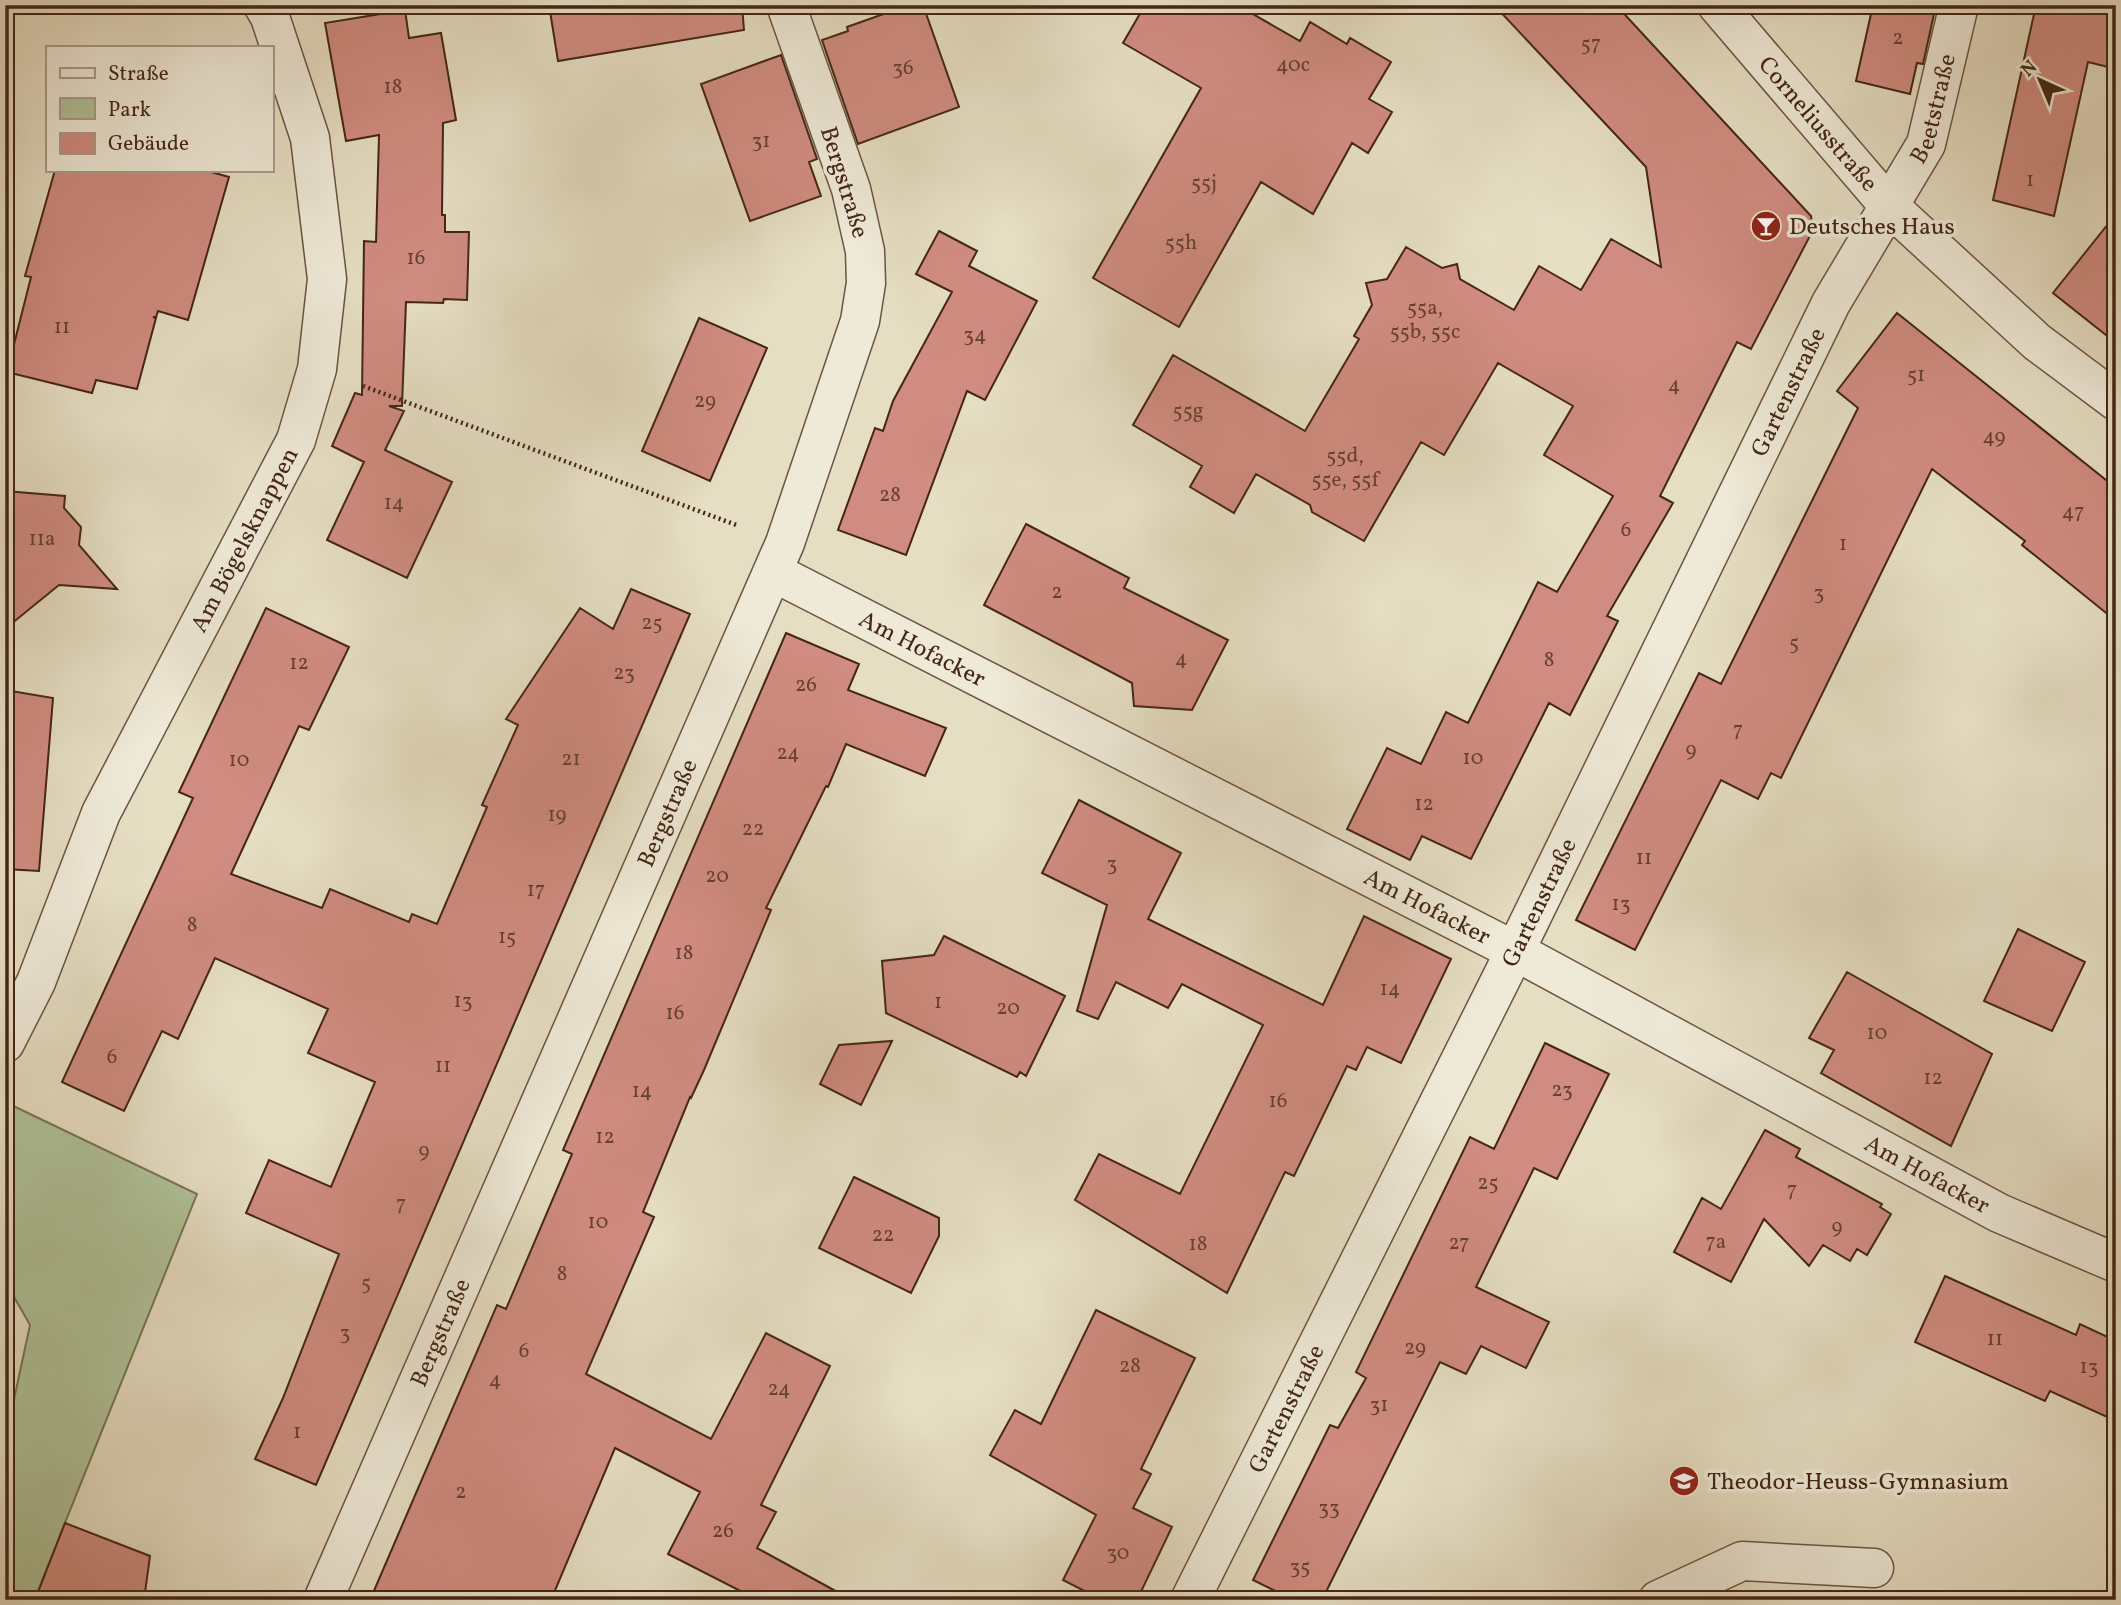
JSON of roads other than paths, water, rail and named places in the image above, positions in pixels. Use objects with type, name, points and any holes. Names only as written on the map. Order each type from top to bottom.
[{"type":"street","name":"Am Bögelsknappen","points":[[5,1043],[36,982],[101,813],[296,440],[317,369],[327,279],[310,138],[270,17],[262,5]]},
{"type":"street","name":"Bergstraße","points":[[323,1600],[779,558],[860,321],[866,283],[865,251],[851,189],[786,5]]},
{"type":"street","name":"Corneliusstraße","points":[[1717,5],[1889,206],[2037,342],[2116,401]]},
{"type":"street","name":"Beetstraße","points":[[1889,206],[1926,144],[1959,5]]},
{"type":"street","name":"Gartenstraße","points":[[1190,1600],[1515,951],[1831,303],[1889,206]]},
{"type":"street","name":"Am Hofacker","points":[[779,558],[1999,1213],[2116,1263]]},
{"type":"street","points":[[1658,1600],[1742,1561],[1874,1568]]},
{"type":"place","name":"Deutsches Haus","points":[[1766,226]]},
{"type":"place","name":"Theodor-Heuss-Gymnasium","points":[[1684,1481]]}]
